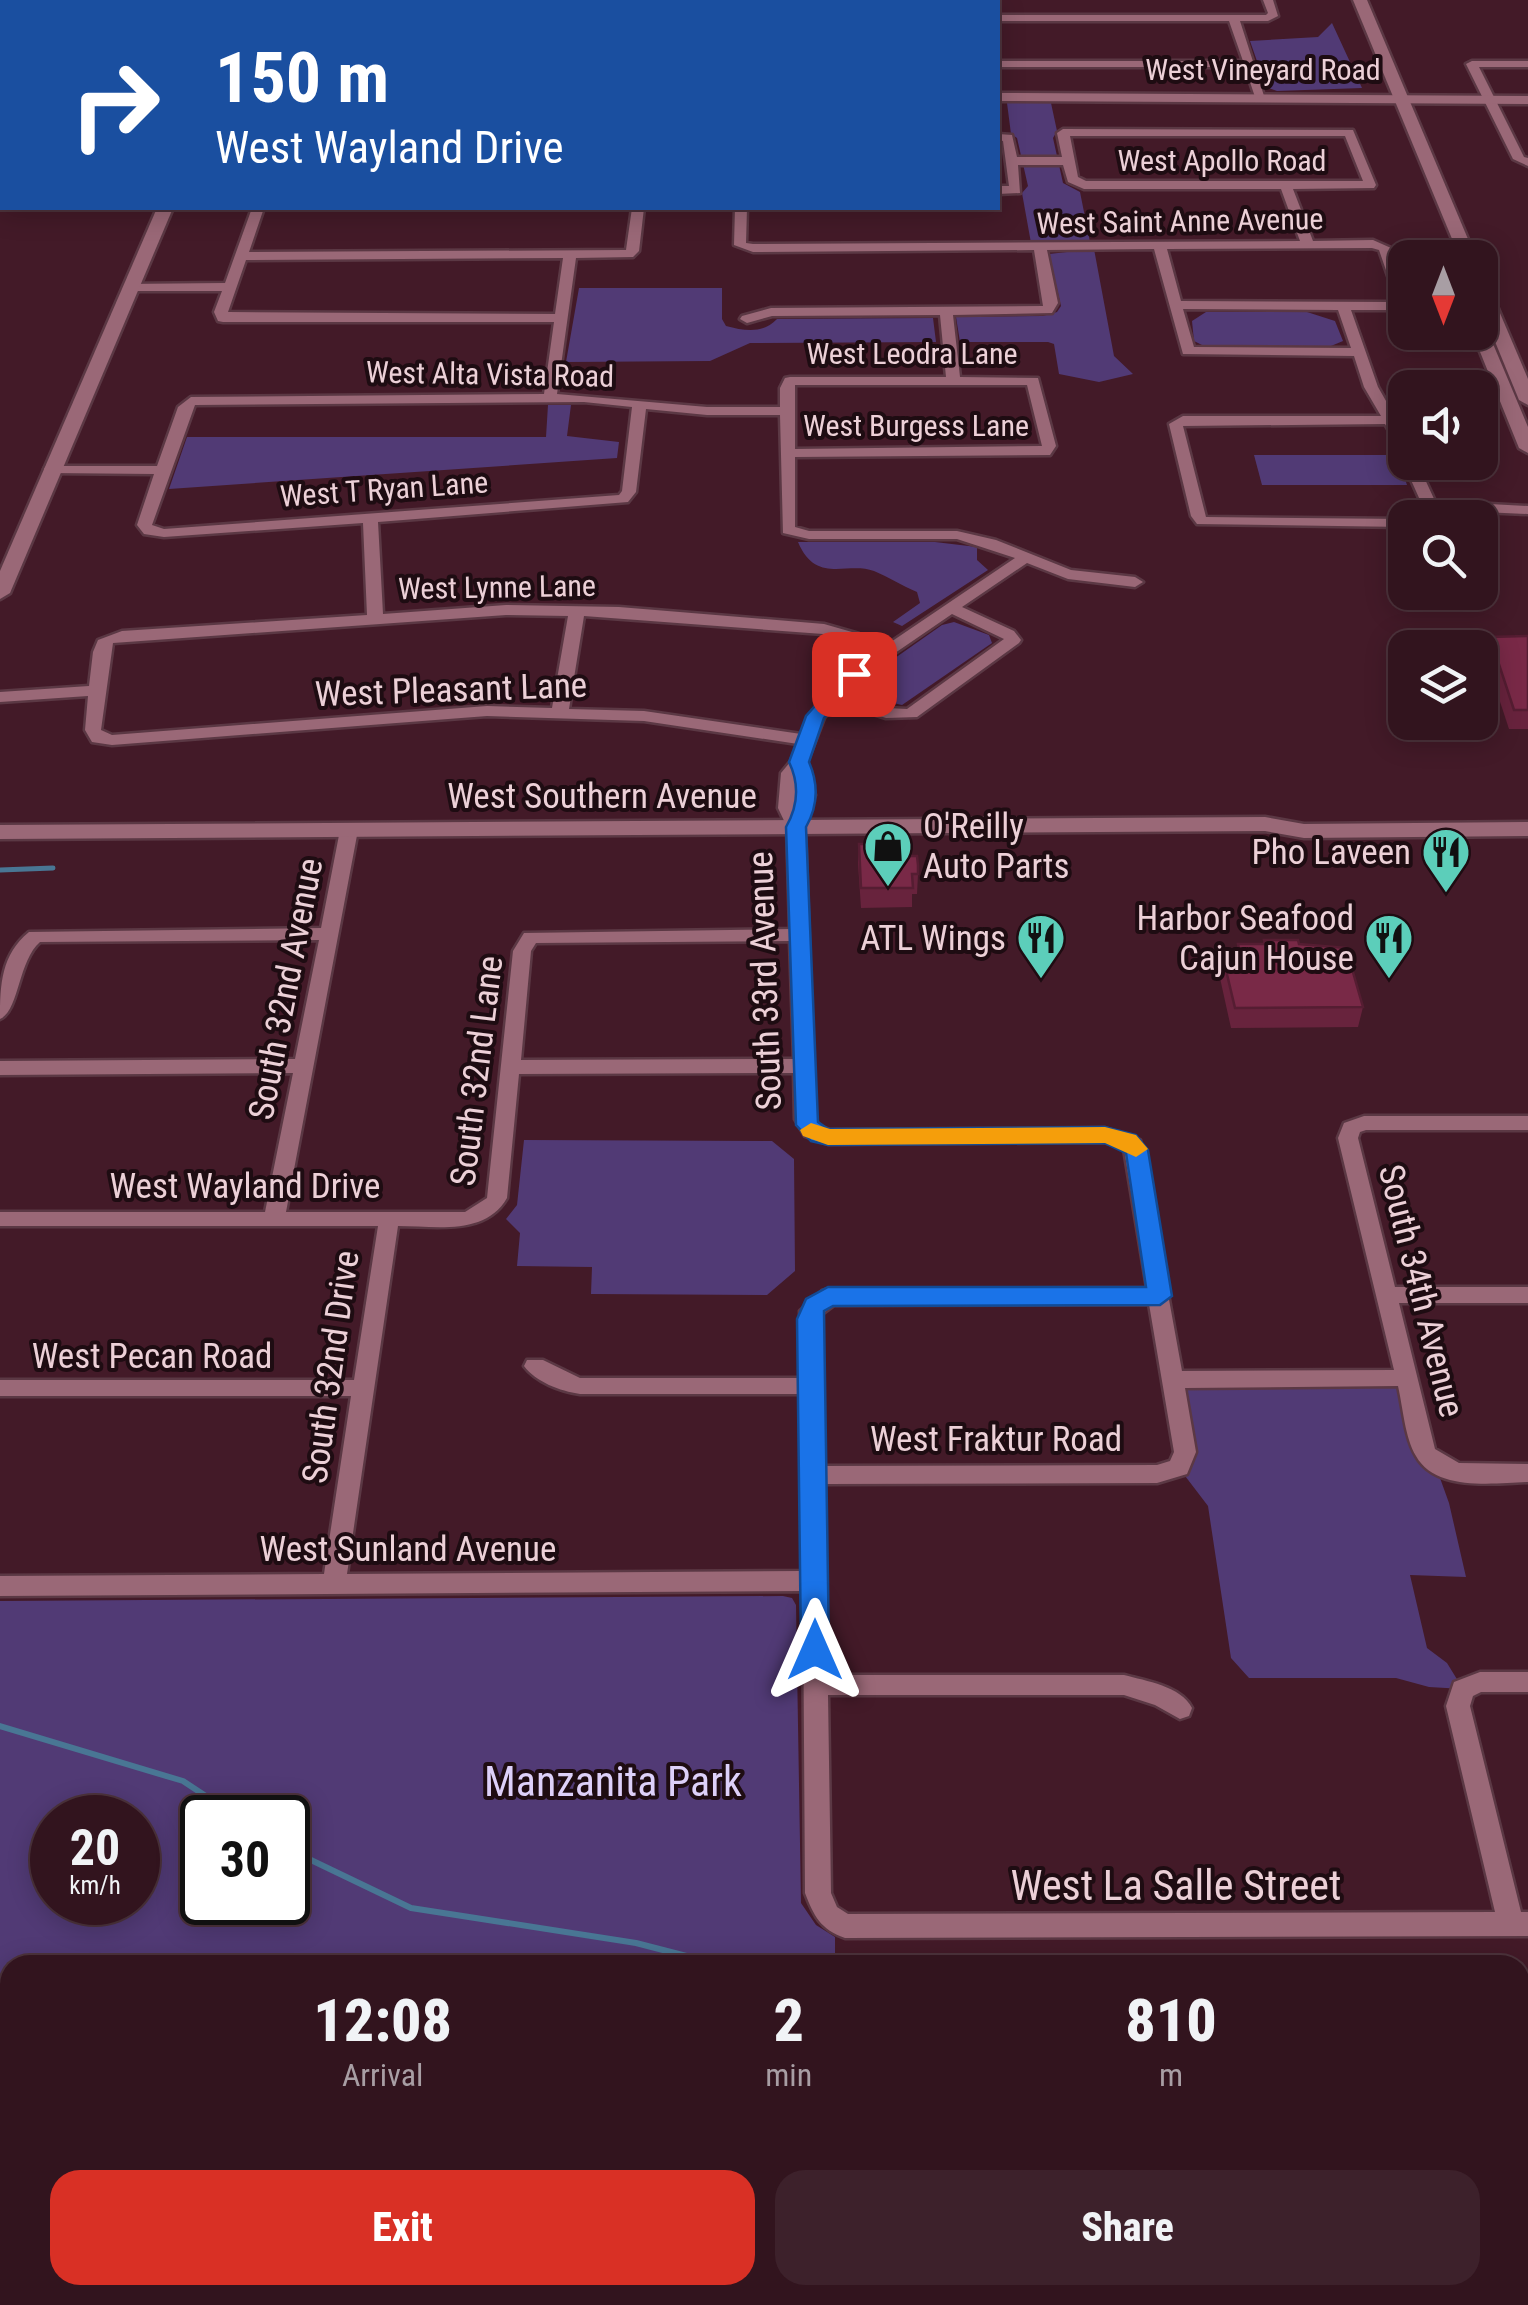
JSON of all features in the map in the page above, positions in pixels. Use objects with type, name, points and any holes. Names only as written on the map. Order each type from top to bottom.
[{"type":"main road","points":[[1343,0],[1460,240]]},
{"type":"main road","points":[[1360,0],[1443,240]]},
{"type":"main road","name":"West Vineyard Road","points":[[1000,97],[1528,100]]},
{"type":"main road","points":[[3,580],[87,396],[163,210]]},
{"type":"main road","points":[[1498,328],[1528,400]]},
{"type":"main road","points":[[1487,350],[1528,448]]},
{"type":"main road","name":"West Southern Avenue","points":[[1264,824],[1298,816],[1528,812]]},
{"type":"main road","name":"West Southern Avenue","points":[[0,832],[1264,824],[1304,831],[1528,828]]},
{"type":"street","points":[[1000,18],[1268,18],[1274,14],[1268,0]]},
{"type":"street","points":[[1233,18],[1261,96]]},
{"type":"street","points":[[1000,64],[1250,64]]},
{"type":"street","points":[[1525,162],[1472,64],[1528,64]]},
{"type":"street","name":"West Apollo Road","points":[[1063,132],[1349,132],[1370,185],[1074,183],[1069,161],[1063,132]]},
{"type":"street","points":[[1000,190],[1016,190],[1012,161],[1003,137]]},
{"type":"street","points":[[1012,161],[1069,161]]},
{"type":"street","points":[[1286,185],[1308,244]]},
{"type":"street","points":[[257,210],[221,312],[223,318],[561,318]]},
{"type":"street","points":[[241,256],[628,254],[633,250],[638,210]]},
{"type":"street","name":"West Saint Anne Avenue","points":[[741,210],[740,245],[1040,248],[1160,243],[1308,244],[1380,245],[1388,253]]},
{"type":"street","points":[[1160,243],[1188,351],[1358,352]]},
{"type":"street","points":[[747,319],[771,312],[1047,310],[1051,303],[1040,248]]},
{"type":"street","points":[[550,398],[570,256]]},
{"type":"street","points":[[132,287],[230,286]]},
{"type":"street","points":[[1177,306],[1388,304]]},
{"type":"street","points":[[1343,305],[1374,393],[1388,417]]},
{"type":"street","points":[[946,312],[953,379]]},
{"type":"street","name":"West Leodra Lane","points":[[788,411],[790,381],[1034,381],[1049,446],[1045,452]]},
{"type":"street","name":"West Alta Vista Road","points":[[163,470],[185,407],[191,401],[550,398],[707,411],[788,411]]},
{"type":"street","name":"West T Ryan Lane","points":[[163,470],[144,525],[149,531],[623,498],[628,492],[639,405]]},
{"type":"street","points":[[788,411],[787,526],[793,534],[956,535],[992,543],[1068,574],[1134,582]]},
{"type":"street","points":[[1388,420],[1176,424],[1202,521],[1388,523]]},
{"type":"street","name":"West Burgess Lane","points":[[788,453],[1045,452]]},
{"type":"street","points":[[51,469],[163,470]]},
{"type":"street","points":[[1498,506],[1528,506]]},
{"type":"street","points":[[370,516],[375,618]]},
{"type":"street","name":"South 33rd Avenue","points":[[1026,557],[854,674],[816,716],[805,740],[799,762],[806,776],[806,809],[796,827],[805,1119],[812,1131],[828,1137],[1105,1135],[1128,1140],[1137,1150],[1160,1296]]},
{"type":"street","points":[[832,696],[903,716],[916,711],[1014,640],[951,608]]},
{"type":"street","name":"West Lynne Lane","points":[[99,690],[100,652],[106,640],[506,610],[577,610],[824,629],[853,636],[885,652]]},
{"type":"street","points":[[560,711],[577,610]]},
{"type":"street","points":[[0,696],[99,690]]},
{"type":"street","name":"West Pleasant Lane","points":[[99,690],[93,730],[98,738],[487,711],[560,711],[644,716],[805,740]]},
{"type":"street","name":"South 32nd Avenue","points":[[274,1219],[350,830]]},
{"type":"street","points":[[0,1013],[20,949],[28,939],[46,934],[330,934]]},
{"type":"street","name":"South 32nd Lane","points":[[488,1212],[497,1198],[522,951],[530,937],[798,935]]},
{"type":"street","points":[[0,1068],[304,1066]]},
{"type":"street","points":[[510,1067],[804,1066]]},
{"type":"street","name":"South 34th Avenue","points":[[1528,1123],[1364,1122],[1350,1128],[1348,1138],[1425,1452],[1436,1466],[1454,1473],[1528,1473]]},
{"type":"street","name":"West Wayland Drive","points":[[0,1218],[465,1219],[488,1212]]},
{"type":"street","name":"South 32nd Drive","points":[[334,1585],[388,1219]]},
{"type":"street","points":[[1384,1295],[1528,1294]]},
{"type":"street","points":[[1180,1708],[1162,1697],[1124,1685],[815,1685],[810,1319],[814,1306],[828,1296],[1160,1296],[1174,1380],[1404,1378]]},
{"type":"street","points":[[535,1366],[580,1386],[811,1386]]},
{"type":"street","name":"West Fraktur Road","points":[[814,1475],[1157,1474],[1179,1468],[1185,1452],[1174,1380]]},
{"type":"street","name":"West Pecan Road","points":[[0,1388],[363,1388]]},
{"type":"street","name":"West Sunland Avenue","points":[[0,1586],[816,1581]]},
{"type":"street","points":[[1519,1924],[1458,1706],[1463,1689],[1480,1682],[1528,1682]]},
{"type":"street","name":"West La Salle Street","points":[[815,1685],[818,1892],[827,1915],[845,1926],[1519,1924]]},
{"type":"green space","points":[[1332,23],[1362,88],[1277,91],[1266,87],[1250,41],[1318,37]]},
{"type":"green space","points":[[1007,103],[1051,103],[1057,131],[1053,138],[1063,183],[1080,192],[1090,242],[1031,243],[1022,193],[1028,186],[1017,138],[1011,134]]},
{"type":"green space","points":[[1094,249],[1114,356],[1133,374],[1099,382],[1059,374],[1054,344],[1048,342],[960,342],[956,317],[1043,316],[1057,312],[1061,306],[1049,254]]},
{"type":"green space","points":[[579,288],[722,288],[722,319],[726,326],[747,330],[766,327],[777,319],[933,318],[936,342],[750,343],[710,361],[566,362]]},
{"type":"green space","points":[[1206,312],[1307,312],[1335,321],[1343,341],[1331,346],[1204,346],[1194,341],[1192,321]]},
{"type":"green space","points":[[548,405],[571,405],[567,436],[619,442],[617,458],[169,489],[187,437],[546,437]]},
{"type":"green space","points":[[1254,455],[1388,455],[1388,480],[1405,480],[1407,485],[1262,485]]},
{"type":"green space","points":[[798,542],[935,542],[977,547],[977,560],[988,570],[902,626],[893,622],[920,603],[917,592],[874,571],[823,567],[805,555]]},
{"type":"green space","points":[[954,622],[989,635],[992,643],[902,705],[863,696],[858,684],[942,625]]},
{"type":"green space","points":[[524,1140],[772,1141],[794,1159],[795,1271],[767,1295],[591,1294],[592,1267],[517,1266],[520,1233],[506,1219],[517,1205]]},
{"type":"green space","points":[[1404,1378],[1449,1503],[1466,1577],[1410,1575],[1427,1648],[1447,1663],[1463,1689],[1429,1687],[1396,1678],[1249,1678],[1231,1658],[1208,1506],[1179,1468],[1173,1380]]},
{"type":"green space","name":"Manzanita Park","points":[[792,1598],[796,1605],[801,1903],[816,1925],[835,1937],[835,1955],[0,1955],[0,1601]]},
{"type":"building","points":[[1528,636],[1528,710],[1514,710],[1498,661],[1498,637]]},
{"type":"building","points":[[859,844],[909,844],[910,856],[917,856],[918,865],[918,874],[912,874],[913,888],[861,888]]},
{"type":"building","points":[[1264,940],[1298,940],[1299,944],[1346,948],[1363,1007],[1235,1008],[1221,949],[1239,949],[1238,944],[1265,944]]},
{"type":"waterway","points":[[0,870],[53,868]]},
{"type":"waterway","points":[[0,1726],[183,1781],[204,1795]]},
{"type":"waterway","points":[[310,1860],[411,1908],[636,1943],[682,1955]]},
{"type":"slow traffic","points":[[811,1130],[828,1137],[1105,1135],[1128,1140],[1136,1149]]},
{"type":"place","name":"O'Reilly Auto Parts","points":[[888,888]]},
{"type":"place","name":"Pho Laveen","points":[[1446,894]]},
{"type":"place","name":"ATL Wings","points":[[1041,980]]},
{"type":"place","name":"Harbor Seafood Cajun House","points":[[1389,980]]},
{"type":"route","points":[[815,1650],[810,1319],[814,1306],[828,1296],[1160,1296],[1137,1150],[1128,1140],[1105,1135],[828,1137],[819,1136],[807,1125],[796,827],[806,809],[806,776],[799,762],[816,716],[854,674]]}]
